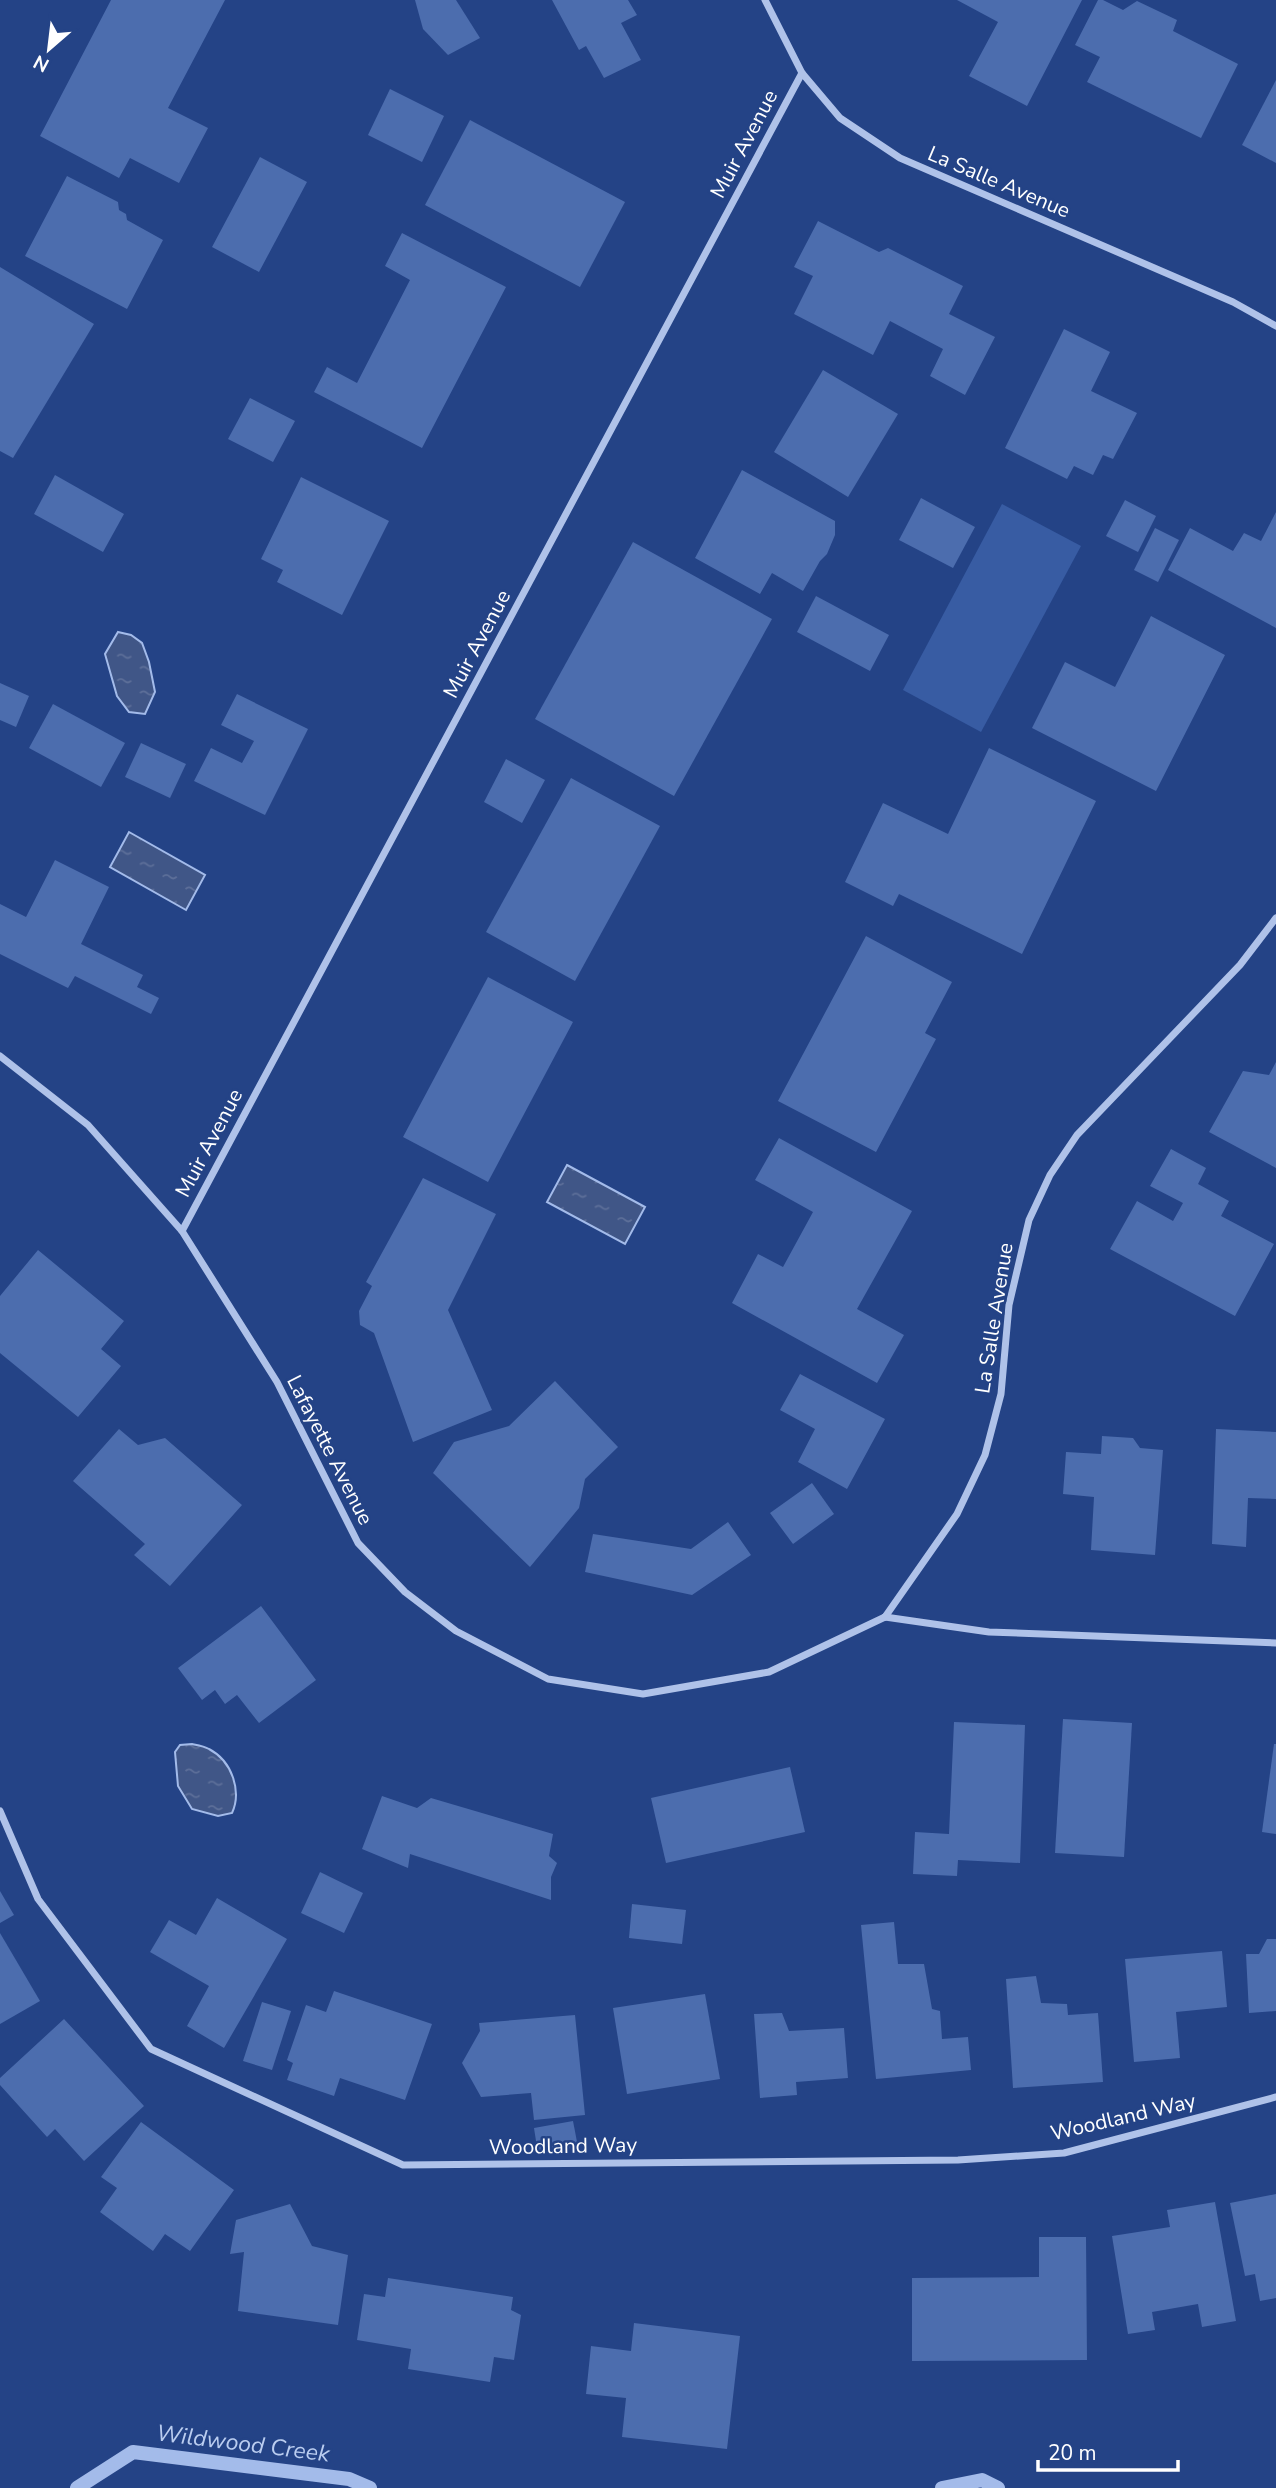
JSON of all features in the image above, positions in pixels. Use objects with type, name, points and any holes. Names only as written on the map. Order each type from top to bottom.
[{"type":"street","name":"La Salle Avenue","points":[[765,0],[802,73],[840,118],[900,158],[1233,302],[1276,326]]},
{"type":"street","name":"Muir Avenue","points":[[182,1231],[802,73]]},
{"type":"street","name":"La Salle Avenue","points":[[885,1617],[957,1514],[985,1455],[1000,1394],[1009,1305],[1029,1220],[1050,1175],[1077,1135],[1240,965],[1276,918]]},
{"type":"street","name":"Lafayette Avenue","points":[[0,1056],[88,1125],[182,1231],[278,1382],[358,1543],[405,1592],[456,1631],[548,1679],[643,1694],[769,1672],[885,1617]]},
{"type":"street","points":[[885,1617],[989,1633],[1276,1643]]},
{"type":"street","name":"Woodland Way","points":[[0,1811],[38,1899],[151,2049],[403,2165],[958,2160],[1064,2152],[1276,2097]]},
{"type":"shaded area","points":[[1002,504],[1081,546],[981,732],[903,690]]},
{"type":"water","points":[[118,632],[131,635],[142,643],[149,662],[155,692],[145,714],[129,712],[117,696],[105,654]]},
{"type":"water","points":[[129,832],[205,875],[186,910],[110,867]]},
{"type":"water","points":[[567,1165],[645,1207],[625,1244],[547,1202]]},
{"type":"water","points":[[192,1744],[217,1754],[229,1769],[236,1795],[232,1813],[218,1816],[192,1809],[178,1786],[175,1752],[180,1745]]},
{"type":"building","points":[[111,0],[225,0],[168,108],[208,128],[179,183],[130,158],[119,178],[40,136]]},
{"type":"building","points":[[415,0],[456,0],[480,38],[448,55],[423,29]]},
{"type":"building","points":[[552,0],[628,0],[637,15],[621,23],[641,60],[604,78],[586,46],[579,50]]},
{"type":"building","points":[[957,0],[1082,0],[1027,106],[969,76],[998,22]]},
{"type":"building","points":[[1098,0],[1123,10],[1137,1],[1177,20],[1173,31],[1238,64],[1201,138],[1087,82],[1100,57],[1075,45]]},
{"type":"building","points":[[1276,80],[1276,163],[1242,145]]},
{"type":"building","points":[[390,89],[444,116],[422,162],[368,135]]},
{"type":"building","points":[[470,120],[625,202],[580,287],[425,205]]},
{"type":"building","points":[[260,157],[307,182],[259,272],[212,247]]},
{"type":"building","points":[[67,176],[118,202],[119,210],[126,214],[127,220],[163,240],[127,309],[25,256]]},
{"type":"building","points":[[818,221],[879,252],[888,248],[963,286],[949,314],[995,337],[965,395],[930,376],[943,349],[890,321],[873,355],[794,314],[813,276],[794,267]]},
{"type":"building","points":[[402,233],[506,287],[422,448],[314,392],[327,367],[357,383],[410,280],[385,266]]},
{"type":"building","points":[[0,267],[94,324],[13,458],[0,451]]},
{"type":"building","points":[[1064,329],[1110,352],[1091,391],[1137,413],[1113,459],[1103,455],[1093,475],[1074,466],[1067,479],[1005,448]]},
{"type":"building","points":[[823,370],[898,414],[848,497],[774,452]]},
{"type":"building","points":[[250,398],[295,421],[273,462],[228,439]]},
{"type":"building","points":[[742,470],[835,521],[835,535],[827,554],[803,591],[772,573],[760,594],[695,558]]},
{"type":"building","points":[[55,475],[124,514],[103,552],[34,514]]},
{"type":"building","points":[[301,477],[389,521],[342,615],[277,582],[283,570],[261,559]]},
{"type":"building","points":[[921,498],[975,527],[953,568],[899,540]]},
{"type":"building","points":[[1125,500],[1156,516],[1138,552],[1106,536]]},
{"type":"building","points":[[1276,512],[1276,628],[1168,570],[1190,528],[1233,551],[1244,533],[1261,541]]},
{"type":"building","points":[[1155,528],[1179,540],[1158,582],[1134,570]]},
{"type":"building","points":[[633,542],[772,619],[674,796],[535,719]]},
{"type":"building","points":[[816,596],[889,635],[870,671],[797,632]]},
{"type":"building","points":[[1151,616],[1225,655],[1156,791],[1032,728],[1065,662],[1115,687]]},
{"type":"building","points":[[0,683],[29,696],[16,727],[0,720]]},
{"type":"building","points":[[237,694],[308,729],[265,815],[194,781],[211,748],[242,763],[254,741],[221,725]]},
{"type":"building","points":[[53,704],[125,743],[101,787],[29,748]]},
{"type":"building","points":[[141,743],[186,764],[170,798],[125,777]]},
{"type":"building","points":[[989,748],[1096,801],[1022,954],[899,894],[893,906],[845,882],[883,803],[948,834]]},
{"type":"building","points":[[506,759],[545,780],[522,823],[484,802]]},
{"type":"building","points":[[571,778],[660,826],[575,981],[486,932]]},
{"type":"building","points":[[55,860],[109,887],[81,944],[143,975],[137,987],[159,998],[151,1014],[75,976],[68,988],[0,954],[0,904],[26,917]]},
{"type":"building","points":[[866,936],[952,982],[925,1033],[936,1039],[876,1152],[778,1101]]},
{"type":"building","points":[[488,977],[573,1022],[488,1182],[403,1137]]},
{"type":"building","points":[[1276,1062],[1276,1168],[1209,1132],[1243,1071],[1269,1075]]},
{"type":"building","points":[[779,1138],[912,1211],[857,1309],[904,1335],[877,1383],[732,1303],[758,1254],[783,1267],[813,1212],[755,1180]]},
{"type":"building","points":[[1171,1149],[1206,1168],[1198,1184],[1229,1201],[1221,1216],[1274,1244],[1235,1316],[1110,1249],[1137,1201],[1173,1221],[1183,1203],[1150,1186]]},
{"type":"building","points":[[423,1178],[496,1214],[448,1310],[492,1410],[413,1442],[374,1333],[360,1325],[359,1311],[372,1286],[366,1282]]},
{"type":"building","points":[[38,1250],[124,1321],[101,1349],[121,1366],[78,1417],[0,1353],[0,1296]]},
{"type":"building","points":[[800,1374],[885,1419],[847,1489],[798,1462],[815,1429],[780,1410]]},
{"type":"building","points":[[555,1381],[618,1447],[585,1479],[579,1508],[530,1567],[433,1473],[454,1442],[509,1426]]},
{"type":"building","points":[[119,1429],[138,1445],[165,1438],[242,1505],[170,1586],[134,1555],[145,1544],[73,1481]]},
{"type":"building","points":[[1216,1429],[1276,1432],[1276,1499],[1248,1498],[1246,1547],[1212,1544]]},
{"type":"building","points":[[1102,1436],[1133,1438],[1140,1448],[1163,1450],[1155,1555],[1091,1550],[1094,1497],[1063,1494],[1066,1452],[1101,1454]]},
{"type":"building","points":[[812,1483],[834,1514],[793,1544],[770,1513]]},
{"type":"building","points":[[728,1522],[751,1555],[692,1595],[585,1572],[593,1534],[691,1549]]},
{"type":"building","points":[[261,1606],[316,1680],[259,1723],[237,1695],[225,1704],[215,1690],[202,1700],[178,1668]]},
{"type":"building","points":[[1063,1719],[1132,1723],[1124,1857],[1055,1853]]},
{"type":"building","points":[[954,1722],[1025,1725],[1020,1863],[958,1860],[957,1876],[913,1874],[915,1832],[949,1834]]},
{"type":"building","points":[[1276,1744],[1276,1834],[1262,1832]]},
{"type":"building","points":[[790,1767],[805,1832],[666,1863],[651,1798]]},
{"type":"building","points":[[382,1796],[417,1808],[431,1798],[553,1834],[549,1856],[557,1863],[551,1877],[551,1900],[410,1854],[408,1868],[362,1849]]},
{"type":"building","points":[[320,1872],[363,1893],[344,1933],[301,1913]]},
{"type":"building","points":[[0,1891],[14,1915],[0,1923]]},
{"type":"building","points":[[217,1898],[287,1939],[224,2048],[187,2026],[209,1986],[150,1952],[169,1920],[196,1935]]},
{"type":"building","points":[[632,1904],[686,1910],[682,1944],[629,1938]]},
{"type":"building","points":[[894,1922],[898,1964],[924,1964],[932,2009],[940,2011],[942,2039],[968,2037],[971,2070],[876,2079],[861,1925]]},
{"type":"building","points":[[0,1933],[40,2001],[0,2024]]},
{"type":"building","points":[[1267,1939],[1276,1939],[1276,2011],[1249,2013],[1246,1954],[1259,1954]]},
{"type":"building","points":[[1222,1951],[1227,2007],[1176,2012],[1180,2058],[1134,2062],[1125,1959]]},
{"type":"building","points":[[1036,1976],[1041,2003],[1067,2004],[1068,2015],[1098,2013],[1103,2082],[1013,2088],[1006,1979]]},
{"type":"building","points":[[334,1991],[432,2024],[405,2100],[340,2078],[334,2096],[287,2080],[293,2063],[287,2060],[306,2005],[326,2012]]},
{"type":"building","points":[[705,1994],[720,2079],[627,2094],[613,2008]]},
{"type":"building","points":[[262,2002],[291,2011],[272,2070],[243,2061]]},
{"type":"building","points":[[782,2013],[789,2031],[844,2028],[848,2078],[796,2082],[797,2095],[760,2098],[754,2014]]},
{"type":"building","points":[[575,2015],[585,2115],[534,2120],[531,2093],[481,2097],[462,2063],[480,2031],[479,2023]]},
{"type":"building","points":[[64,2019],[144,2106],[84,2161],[55,2129],[47,2137],[0,2085],[0,2078]]},
{"type":"building","points":[[573,2121],[578,2147],[538,2154],[534,2128]]},
{"type":"building","points":[[141,2122],[234,2190],[190,2251],[165,2234],[153,2251],[100,2212],[117,2188],[101,2177]]},
{"type":"building","points":[[1276,2194],[1276,2298],[1260,2301],[1255,2274],[1245,2276],[1230,2203]]},
{"type":"building","points":[[1215,2202],[1236,2321],[1202,2327],[1198,2304],[1152,2312],[1155,2330],[1128,2334],[1112,2236],[1170,2227],[1167,2210]]},
{"type":"building","points":[[290,2204],[312,2246],[348,2255],[338,2325],[238,2311],[244,2252],[230,2254],[236,2220]]},
{"type":"building","points":[[1039,2237],[1086,2237],[1087,2360],[912,2361],[912,2278],[1039,2277]]},
{"type":"building","points":[[388,2278],[513,2297],[511,2310],[521,2315],[514,2360],[494,2357],[490,2382],[408,2369],[411,2349],[357,2340],[364,2294],[385,2297]]},
{"type":"building","points":[[634,2323],[740,2336],[727,2449],[622,2437],[626,2398],[586,2394],[591,2346],[631,2351]]},
{"type":"waterway","name":"Wildwood Creek","points":[[77,2488],[133,2452],[349,2479],[370,2488]]},
{"type":"waterway","name":"Wildwood Creek","points":[[942,2488],[982,2480],[998,2488]]}]
